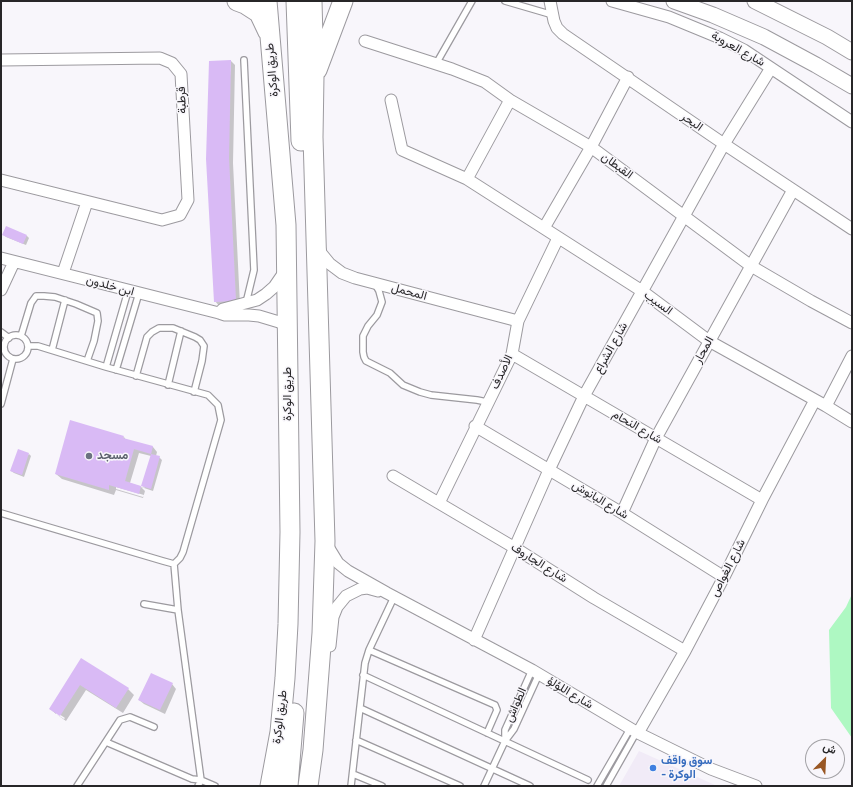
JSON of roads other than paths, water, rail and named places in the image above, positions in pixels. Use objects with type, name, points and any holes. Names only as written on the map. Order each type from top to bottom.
[{"type":"highway","points":[[238,1],[246,4],[259,13],[269,35]]},
{"type":"highway","name":"طريق الوكرة","points":[[268,1],[269,35],[286,225],[290,532],[288,624],[280,732],[274,786]]},
{"type":"highway","points":[[296,1],[312,460],[324,505]]},
{"type":"highway","points":[[308,786],[311,767],[322,633],[325,541],[313,137],[314,76],[312,1]]},
{"type":"highway","points":[[314,76],[343,1]]},
{"type":"street","name":"البحر","points":[[550,1],[557,28],[563,34],[852,229]]},
{"type":"street","name":"شارع العروبة","points":[[612,1],[651,11],[695,27],[744,50],[852,122]]},
{"type":"street","name":"شارع العروبة","points":[[674,1],[713,15],[764,37],[852,86]]},
{"type":"street","points":[[755,1],[827,37],[852,52]]},
{"type":"street","name":"القبطان","points":[[365,41],[485,82],[510,100],[591,147],[751,266],[852,323]]},
{"type":"street","name":"قرطبة","points":[[1,60],[160,58],[172,63],[181,74],[188,200],[180,215],[162,220],[1,180]]},
{"type":"street","name":"شارع الشراع","points":[[474,640],[584,396],[724,144],[771,68]]},
{"type":"street","points":[[544,228],[591,147],[628,77]]},
{"type":"street","name":"السيب","points":[[390,100],[402,150],[467,179],[642,291],[709,341],[852,422]]},
{"type":"street","points":[[467,179],[510,100]]},
{"type":"street","name":"المحار","points":[[622,513],[656,438],[793,190]]},
{"type":"street","points":[[63,273],[87,202]]},
{"type":"street","name":"الأصدف","points":[[439,503],[475,426],[512,354],[518,321],[558,238]]},
{"type":"street","name":"المحمل","points":[[316,239],[330,264],[342,273],[375,284],[518,321]]},
{"type":"street","name":"ابن خلدون","points":[[1,258],[219,312],[225,315],[260,316],[279,322],[288,327]]},
{"type":"street","points":[[1,290],[14,262]]},
{"type":"street","points":[[219,312],[246,304],[266,294],[281,279],[286,269]]},
{"type":"street","name":"شارع النحام","points":[[512,354],[762,500]]},
{"type":"street","points":[[826,406],[852,356]]},
{"type":"street","name":"شارع الغواص","points":[[635,732],[685,651],[815,400]]},
{"type":"street","name":"شارع البانوش","points":[[475,426],[622,513],[724,577]]},
{"type":"street","name":"شارع الجاروف","points":[[393,476],[515,548],[594,598],[685,651]]},
{"type":"street","name":"شارع اللؤلؤ","points":[[325,541],[338,563],[348,571],[390,595],[535,672],[635,732],[711,769],[756,786]]},
{"type":"street","name":"شارع اللؤلؤ","points":[[314,724],[324,699],[333,617],[337,607],[346,596],[360,589],[367,588],[390,595]]},
{"type":"street","points":[[311,767],[316,786]]},
{"type":"lane","points":[[436,64],[472,1]]},
{"type":"lane","points":[[505,1],[553,15]]},
{"type":"lane","points":[[244,60],[254,270],[246,304]]},
{"type":"lane","points":[[375,284],[382,302],[377,315],[362,336],[363,352],[366,361],[390,373],[403,385],[420,392],[431,395],[487,402]]},
{"type":"lane","points":[[106,367],[134,292]]},
{"type":"lane","points":[[116,370],[134,292]]},
{"type":"lane","points":[[21,336],[31,303],[36,296],[65,300],[97,313],[98,321],[94,341],[87,361]]},
{"type":"lane","points":[[52,350],[65,300]]},
{"type":"lane","points":[[136,376],[147,337],[159,328],[173,328],[181,330],[200,340],[204,346],[202,361],[194,392]]},
{"type":"lane","points":[[168,385],[181,330]]},
{"type":"lane","points":[[1,332],[8,338]]},
{"type":"lane","points":[[14,335],[21,336],[26,340],[28,346],[26,354],[21,358],[13,359],[4,350],[5,343],[8,338],[14,335]]},
{"type":"lane","points":[[28,346],[38,346],[136,376],[208,395],[218,405],[221,420],[183,552],[174,564],[178,610],[201,780],[198,786]]},
{"type":"lane","points":[[1,404],[13,359]]},
{"type":"lane","points":[[1,513],[174,564]]},
{"type":"lane","points":[[351,786],[365,662],[390,595]]},
{"type":"lane","points":[[144,604],[178,610]]},
{"type":"lane","points":[[369,650],[495,705],[497,710],[487,733]]},
{"type":"lane","name":"الطواش","points":[[484,786],[504,741],[512,732],[535,672]]},
{"type":"lane","points":[[363,675],[588,780]]},
{"type":"lane","points":[[360,708],[530,786]]},
{"type":"lane","points":[[77,786],[120,720],[130,717],[154,728]]},
{"type":"lane","points":[[597,786],[635,732]]},
{"type":"lane","points":[[606,786],[635,732]]},
{"type":"lane","points":[[356,740],[460,786]]},
{"type":"lane","points":[[106,742],[192,779],[201,780],[215,786]]},
{"type":"lane","points":[[353,774],[382,786]]},
{"type":"place","name":"مسجد","points":[[89,456]]},
{"type":"place","name":"سوق واقف - الوكرة","points":[[653,768]]}]
